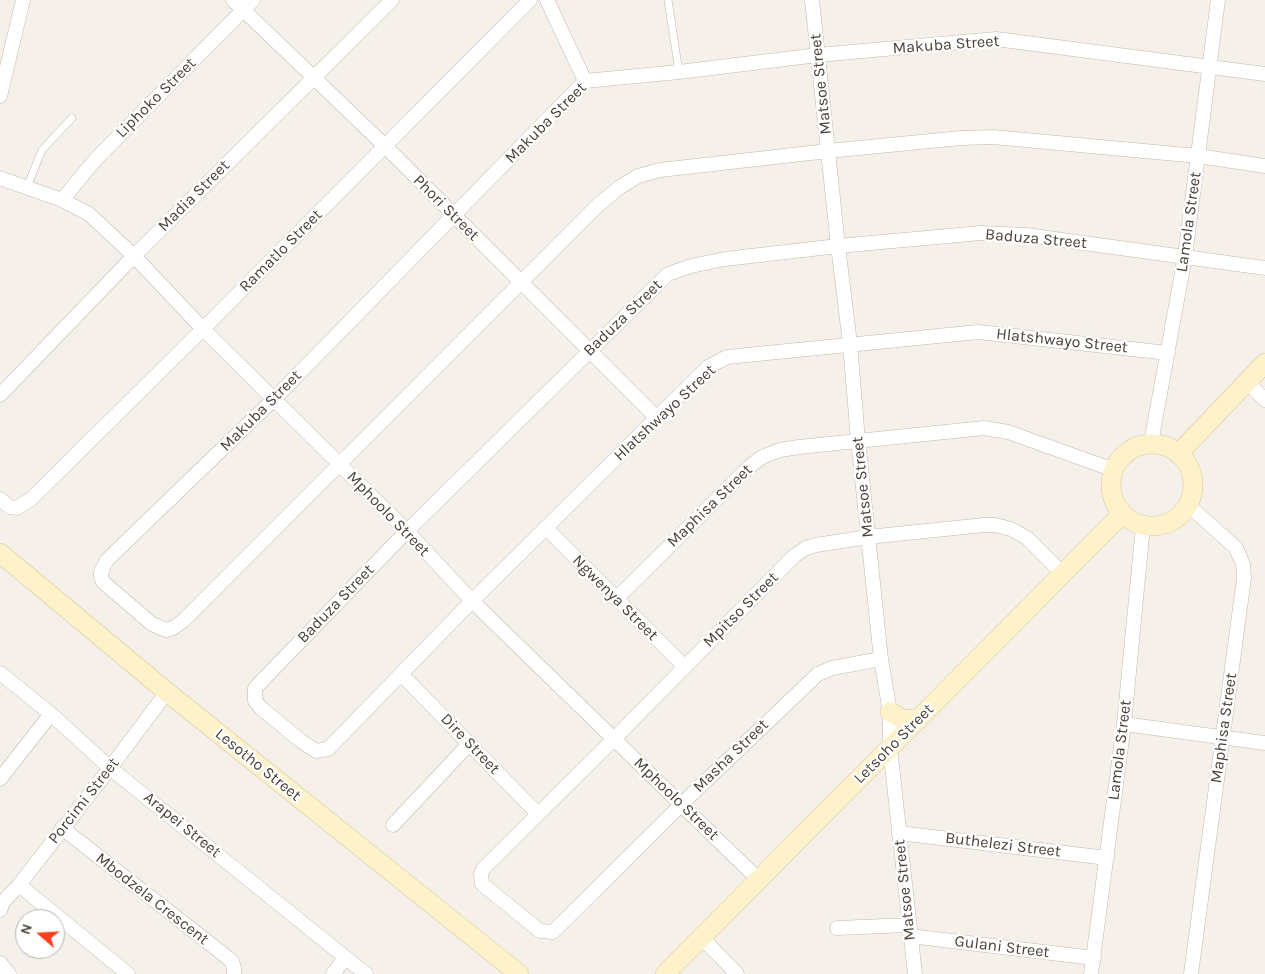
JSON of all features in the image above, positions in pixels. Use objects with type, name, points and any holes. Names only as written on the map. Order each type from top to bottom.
[{"type":"street","points":[[0,96],[23,0]]},
{"type":"street","name":"Madia Street","points":[[0,396],[134,256],[392,0]]},
{"type":"street","name":"Ramatlo Street","points":[[0,499],[10,507],[17,508],[31,500],[204,329],[530,0]]},
{"type":"street","points":[[547,0],[585,81]]},
{"type":"street","name":"Matsoe Street","points":[[812,0],[850,344],[881,659],[890,712],[890,748],[915,974]]},
{"type":"street","name":"Lamola Street","points":[[1151,444],[1186,256],[1218,0]]},
{"type":"street","name":"Phori Street","points":[[243,3],[313,78],[385,146],[657,418]]},
{"type":"street","name":"Liphoko Street","points":[[62,200],[96,159],[243,3]]},
{"type":"street","name":"Makuba Street","points":[[339,464],[173,628],[166,630],[152,624],[104,582],[101,572],[103,566],[112,555],[274,399],[585,81],[818,55],[996,40],[1265,74]]},
{"type":"street","points":[[339,464],[598,205],[620,187],[638,176],[660,170],[828,150],[961,138],[993,137],[1198,156],[1265,166]]},
{"type":"street","name":"Mphoolo Street","points":[[0,178],[62,200],[89,214],[134,256],[204,329],[407,531],[472,601],[759,880]]},
{"type":"street","name":"Baduza Street","points":[[336,743],[328,749],[316,751],[301,741],[261,708],[255,701],[254,688],[407,531],[668,274],[691,266],[725,259],[838,246],[981,233],[1026,235],[1265,268]]},
{"type":"street","name":"Hlatshwayo Street","points":[[336,743],[472,601],[708,367],[727,357],[978,332],[1168,353]]},
{"type":"street","points":[[1179,453],[1265,363]]},
{"type":"street","points":[[1247,382],[1265,400]]},
{"type":"street","name":"Maphisa Street","points":[[616,599],[748,467],[762,457],[780,450],[858,440],[990,428],[1008,432],[1114,470]]},
{"type":"street","points":[[1151,444],[1166,446],[1179,453],[1188,464],[1193,477],[1193,491],[1188,505],[1180,515],[1169,522],[1157,526],[1143,526],[1122,514],[1115,503],[1111,483],[1114,470],[1120,459],[1130,450],[1151,444]]},
{"type":"street","name":"Maphisa Street","points":[[1188,505],[1233,545],[1239,554],[1244,578],[1191,974]]},
{"type":"street","name":"Letsoho Street","points":[[665,974],[1122,514]]},
{"type":"street","name":"Mpitso Street","points":[[483,869],[794,556],[806,548],[868,537],[995,525],[1010,529],[1027,538],[1062,573]]},
{"type":"street","name":"Lamola Street","points":[[1091,974],[1124,724],[1143,526]]},
{"type":"street","name":"Ngwenya Street","points":[[546,528],[685,667]]},
{"type":"street","name":"Lesotho Street","points":[[0,553],[167,692],[519,974]]},
{"type":"street","name":"Masha Street","points":[[483,869],[481,874],[482,884],[524,920],[540,931],[546,933],[554,932],[682,804],[818,674],[832,668],[881,659]]},
{"type":"street","name":"Arapei Street","points":[[0,673],[51,714],[110,768],[366,974]]},
{"type":"street","name":"Dire Street","points":[[401,674],[538,814]]},
{"type":"street","name":"Porcimi Street","points":[[0,910],[3,902],[110,768],[167,692]]},
{"type":"street","points":[[890,712],[902,719],[918,720]]},
{"type":"street","points":[[1,774],[51,714]]},
{"type":"street","points":[[1124,724],[1265,744]]},
{"type":"street","points":[[393,825],[470,743]]},
{"type":"street","name":"Mbodzela Crescent","points":[[62,828],[232,961],[234,974]]},
{"type":"street","name":"Buthelezi Street","points":[[899,833],[1107,858]]},
{"type":"street","points":[[19,884],[128,974]]},
{"type":"street","name":"Gulani Street","points":[[838,928],[910,930],[1094,958]]},
{"type":"street","points":[[702,938],[737,974]]},
{"type":"street","points":[[333,974],[345,958]]},
{"type":"street","points":[[0,964],[9,974]]},
{"type":"lane","points":[[668,0],[679,72]]},
{"type":"lane","points":[[27,187],[42,150],[72,118]]}]
